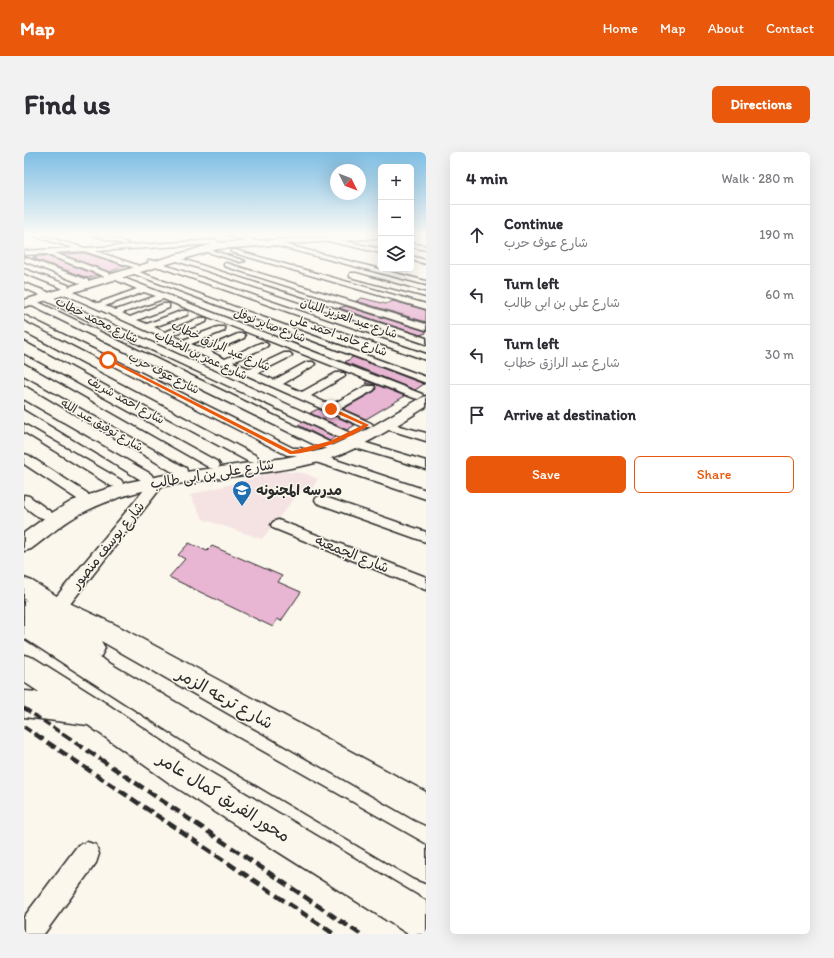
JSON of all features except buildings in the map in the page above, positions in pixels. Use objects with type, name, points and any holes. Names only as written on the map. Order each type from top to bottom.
[{"type":"highway","points":[[44,619],[206,738],[426,865]]},
{"type":"highway","name":"محور الفريق كمال عامر","points":[[24,667],[94,712],[182,773],[426,923]]},
{"type":"highway","points":[[24,704],[94,712]]},
{"type":"main road","points":[[26,302],[85,282],[110,271]]},
{"type":"main road","points":[[65,289],[110,271]]},
{"type":"main road","name":"شارع على بن ابى طالب","points":[[24,530],[64,504],[116,483],[152,479],[306,452],[349,440],[423,396]]},
{"type":"main road","name":"شارع على بن ابى طالب","points":[[24,544],[78,507],[152,479],[181,471],[214,465],[306,452]]},
{"type":"main road","name":"شارع ترعه الزمر","points":[[24,587],[44,619],[106,632],[426,809]]},
{"type":"main road","points":[[24,609],[44,619],[92,648]]},
{"type":"street","name":"شارع عبد الرازق خطاب","points":[[25,271],[65,289],[98,306],[331,409],[376,425],[426,437]]},
{"type":"street","points":[[57,271],[85,282]]},
{"type":"street","name":"شارع صابر نوفل","points":[[112,271],[135,285],[423,396]]},
{"type":"street","name":"شارع حامد احمد على","points":[[144,271],[146,277],[426,380]]},
{"type":"street","name":"شارع عبد العزيز اللبان","points":[[167,271],[240,293],[426,357]]},
{"type":"street","points":[[214,271],[426,341]]},
{"type":"street","points":[[246,271],[426,327]]},
{"type":"street","points":[[276,271],[307,281],[298,287]]},
{"type":"street","points":[[304,271],[426,307]]},
{"type":"street","points":[[345,273],[360,271]]},
{"type":"street","points":[[383,271],[426,283]]},
{"type":"street","points":[[146,277],[161,272]]},
{"type":"street","points":[[354,272],[389,285],[408,283]]},
{"type":"street","points":[[373,280],[383,276]]},
{"type":"street","points":[[164,283],[178,279]]},
{"type":"street","points":[[399,284],[425,294]]},
{"type":"street","name":"شارع عمر بن الخطاب","points":[[24,285],[349,440],[426,465]]},
{"type":"street","points":[[89,301],[135,285]]},
{"type":"street","points":[[182,290],[196,285]]},
{"type":"street","points":[[240,293],[259,286]]},
{"type":"street","points":[[98,306],[145,289]]},
{"type":"street","points":[[196,295],[206,292]]},
{"type":"street","points":[[116,313],[164,296]]},
{"type":"street","points":[[214,302],[227,296]]},
{"type":"street","name":"شارع محمد خطاب","points":[[26,302],[306,452]]},
{"type":"street","points":[[230,308],[244,302]]},
{"type":"street","points":[[293,311],[313,304]]},
{"type":"street","points":[[130,320],[166,306]]},
{"type":"street","points":[[249,315],[263,309]]},
{"type":"street","points":[[147,327],[184,313]]},
{"type":"street","points":[[268,322],[281,316]]},
{"type":"street","name":"شارع عوف حرب","points":[[24,317],[108,360],[306,452]]},
{"type":"street","points":[[165,335],[203,320]]},
{"type":"street","points":[[287,329],[301,322]]},
{"type":"street","points":[[184,343],[221,328]]},
{"type":"street","points":[[309,337],[319,332]]},
{"type":"street","points":[[24,336],[253,459]]},
{"type":"street","points":[[204,352],[240,336]]},
{"type":"street","points":[[331,345],[345,338]]},
{"type":"street","points":[[226,362],[263,345]]},
{"type":"street","points":[[357,354],[372,346]]},
{"type":"street","points":[[250,373],[287,355]]},
{"type":"street","points":[[385,365],[399,355]]},
{"type":"street","name":"شارع احمد شريف","points":[[24,358],[214,465]]},
{"type":"street","points":[[24,396],[108,360]]},
{"type":"street","points":[[275,384],[310,364]]},
{"type":"street","points":[[411,374],[426,364]]},
{"type":"street","points":[[303,396],[340,375]]},
{"type":"street","name":"شارع توفيق عبد الله","points":[[24,380],[181,471]]},
{"type":"street","points":[[331,409],[370,388]]},
{"type":"street","points":[[24,404],[152,479]]},
{"type":"street","points":[[24,426],[116,483]]},
{"type":"street","points":[[306,452],[426,495]]},
{"type":"street","points":[[24,458],[82,496]]},
{"type":"street","name":"شارع يوسف منصور","points":[[44,619],[152,479]]},
{"type":"street","points":[[24,499],[46,515]]},
{"type":"street","points":[[322,500],[426,537]]},
{"type":"street","name":"شارع الجمعيه","points":[[278,525],[426,584]]},
{"type":"street","points":[[28,934],[87,854]]},
{"type":"shaded area","name":"مدرسه المجنونه","points":[[280,471],[304,473],[318,479],[310,492],[301,490],[262,539],[203,519],[190,495]]},
{"type":"railway","points":[[24,708],[64,735]]},
{"type":"railway","points":[[24,727],[36,735]]},
{"type":"railway","points":[[35,734],[334,934]]},
{"type":"railway","points":[[63,734],[360,934]]},
{"type":"place","name":"مدرسه المجنونه","points":[[242,507]]},
{"type":"route","points":[[108,360],[291,452],[314,448],[332,442],[367,425],[331,409]]}]
